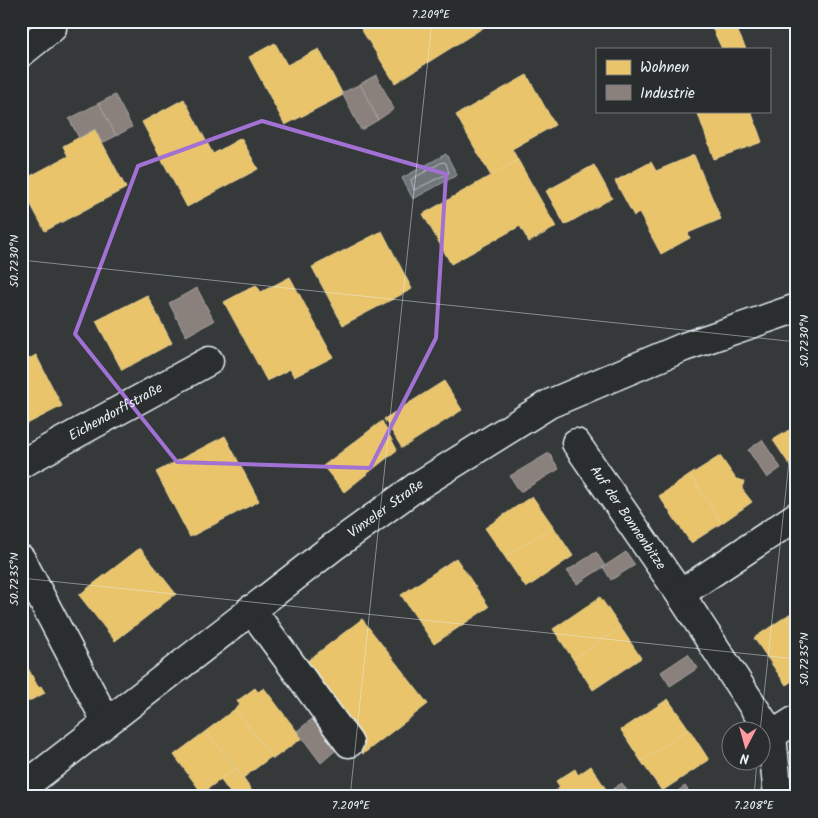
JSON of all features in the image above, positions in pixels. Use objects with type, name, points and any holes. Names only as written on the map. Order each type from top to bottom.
[{"type":"street","points":[[21,53],[52,28]]},
{"type":"street","name":"Vinxeler Straße","points":[[21,788],[251,609],[416,487],[549,404],[684,347],[797,308]]},
{"type":"street","name":"Eichendorffstraße","points":[[21,464],[209,361]]},
{"type":"street","name":"Auf der Bonnenbitze","points":[[576,443],[680,594],[772,735],[778,797]]},
{"type":"street","points":[[680,594],[797,516]]},
{"type":"street","points":[[21,559],[106,721]]},
{"type":"street","points":[[251,609],[349,743]]},
{"type":"street","points":[[772,735],[797,719]]},
{"type":"highlighted area","points":[[262,121],[446,174],[436,338],[370,468],[177,462],[75,334],[138,166]]},
{"type":"water","points":[[446,154],[457,175],[413,199],[402,178]]},
{"type":"building: Wohnen","points":[[356,21],[401,21],[403,25],[408,21],[483,21],[486,26],[395,83]]},
{"type":"building: Wohnen","points":[[709,21],[733,21],[746,48],[722,48]]},
{"type":"building: Wohnen","points":[[275,43],[287,65],[319,49],[343,95],[285,125],[249,57]]},
{"type":"building: Wohnen","points":[[527,75],[555,125],[512,149],[518,160],[491,176],[456,115]]},
{"type":"building: Wohnen","points":[[184,99],[213,154],[241,138],[258,169],[187,207],[142,122]]},
{"type":"building: Wohnen","points":[[697,112],[751,112],[762,142],[714,159]]},
{"type":"building: Wohnen","points":[[95,129],[126,188],[45,231],[21,186],[21,181],[68,156],[63,146]]},
{"type":"building: Wohnen","points":[[797,154],[797,173],[790,157]]},
{"type":"building: Wohnen","points":[[694,155],[721,219],[688,233],[690,238],[661,254],[639,213],[634,216],[615,181],[651,162],[656,171]]},
{"type":"building: Wohnen","points":[[518,160],[556,227],[529,242],[520,226],[451,264],[423,214]]},
{"type":"building: Wohnen","points":[[594,165],[612,198],[565,225],[546,191]]},
{"type":"building: Wohnen","points":[[382,231],[412,289],[343,325],[312,267]]},
{"type":"building: Wohnen","points":[[290,277],[333,357],[294,377],[290,369],[267,381],[224,302],[256,285],[261,292]]},
{"type":"building: Wohnen","points":[[147,295],[172,343],[122,370],[96,321]]},
{"type":"building: Wohnen","points":[[36,355],[62,406],[21,427],[21,363]]},
{"type":"building: Wohnen","points":[[444,381],[462,410],[402,448],[384,419]]},
{"type":"building: Wohnen","points":[[382,421],[397,450],[344,492],[323,466]]},
{"type":"building: Wohnen","points":[[797,425],[797,476],[773,440]]},
{"type":"building: Wohnen","points":[[225,436],[259,501],[190,537],[156,472]]},
{"type":"building: Wohnen","points":[[720,456],[736,479],[744,481],[742,489],[752,502],[722,523],[690,475]]},
{"type":"building: Wohnen","points":[[690,475],[722,523],[691,543],[659,496]]},
{"type":"building: Wohnen","points":[[532,496],[553,526],[505,557],[485,528]]},
{"type":"building: Wohnen","points":[[553,526],[573,556],[526,588],[505,557]]},
{"type":"building: Wohnen","points":[[140,548],[176,594],[115,641],[79,595]]},
{"type":"building: Wohnen","points":[[456,558],[489,607],[434,644],[401,595]]},
{"type":"building: Wohnen","points":[[600,597],[621,628],[573,659],[553,629]]},
{"type":"building: Wohnen","points":[[797,609],[797,635],[785,617]]},
{"type":"building: Wohnen","points":[[785,617],[797,635],[797,678],[786,685],[754,638]]},
{"type":"building: Wohnen","points":[[362,619],[428,704],[363,754],[297,669]]},
{"type":"building: Wohnen","points":[[621,628],[641,658],[593,690],[573,659]]},
{"type":"building: Wohnen","points":[[21,655],[38,687],[41,686],[45,693],[21,705]]},
{"type":"building: Wohnen","points":[[255,688],[258,692],[264,688],[302,738],[273,759],[235,709],[240,705],[237,701]]},
{"type":"building: Wohnen","points":[[668,699],[689,729],[641,761],[621,730]]},
{"type":"building: Wohnen","points":[[235,709],[271,757],[243,778],[206,731]]},
{"type":"building: Wohnen","points":[[689,729],[709,760],[662,791],[641,761]]},
{"type":"building: Wohnen","points":[[206,731],[235,769],[202,793],[174,755]]},
{"type":"building: Wohnen","points":[[591,766],[611,797],[549,797],[560,787],[556,781],[575,769],[578,775]]},
{"type":"building: Wohnen","points":[[235,769],[256,797],[233,797],[220,779]]},
{"type":"building: Industrie","points":[[376,75],[394,109],[378,120],[360,84]]},
{"type":"building: Industrie","points":[[360,84],[378,120],[361,130],[342,93]]},
{"type":"building: Industrie","points":[[115,95],[132,127],[116,136],[99,103]]},
{"type":"building: Industrie","points":[[99,103],[116,136],[102,143],[95,129],[79,138],[69,119]]},
{"type":"building: Industrie","points":[[197,288],[214,321],[186,336],[169,303]]},
{"type":"building: Industrie","points":[[762,440],[781,468],[767,478],[748,450]]},
{"type":"building: Industrie","points":[[549,453],[559,469],[520,492],[510,476]]},
{"type":"building: Industrie","points":[[596,552],[605,566],[577,584],[567,571]]},
{"type":"building: Industrie","points":[[626,552],[635,565],[611,580],[603,567]]},
{"type":"building: Industrie","points":[[688,654],[698,668],[670,686],[661,672]]},
{"type":"building: Industrie","points":[[312,719],[336,750],[321,763],[297,731]]},
{"type":"building: Industrie","points":[[622,783],[631,797],[611,797],[608,792]]},
{"type":"building: Industrie","points":[[685,786],[693,797],[669,797]]}]
